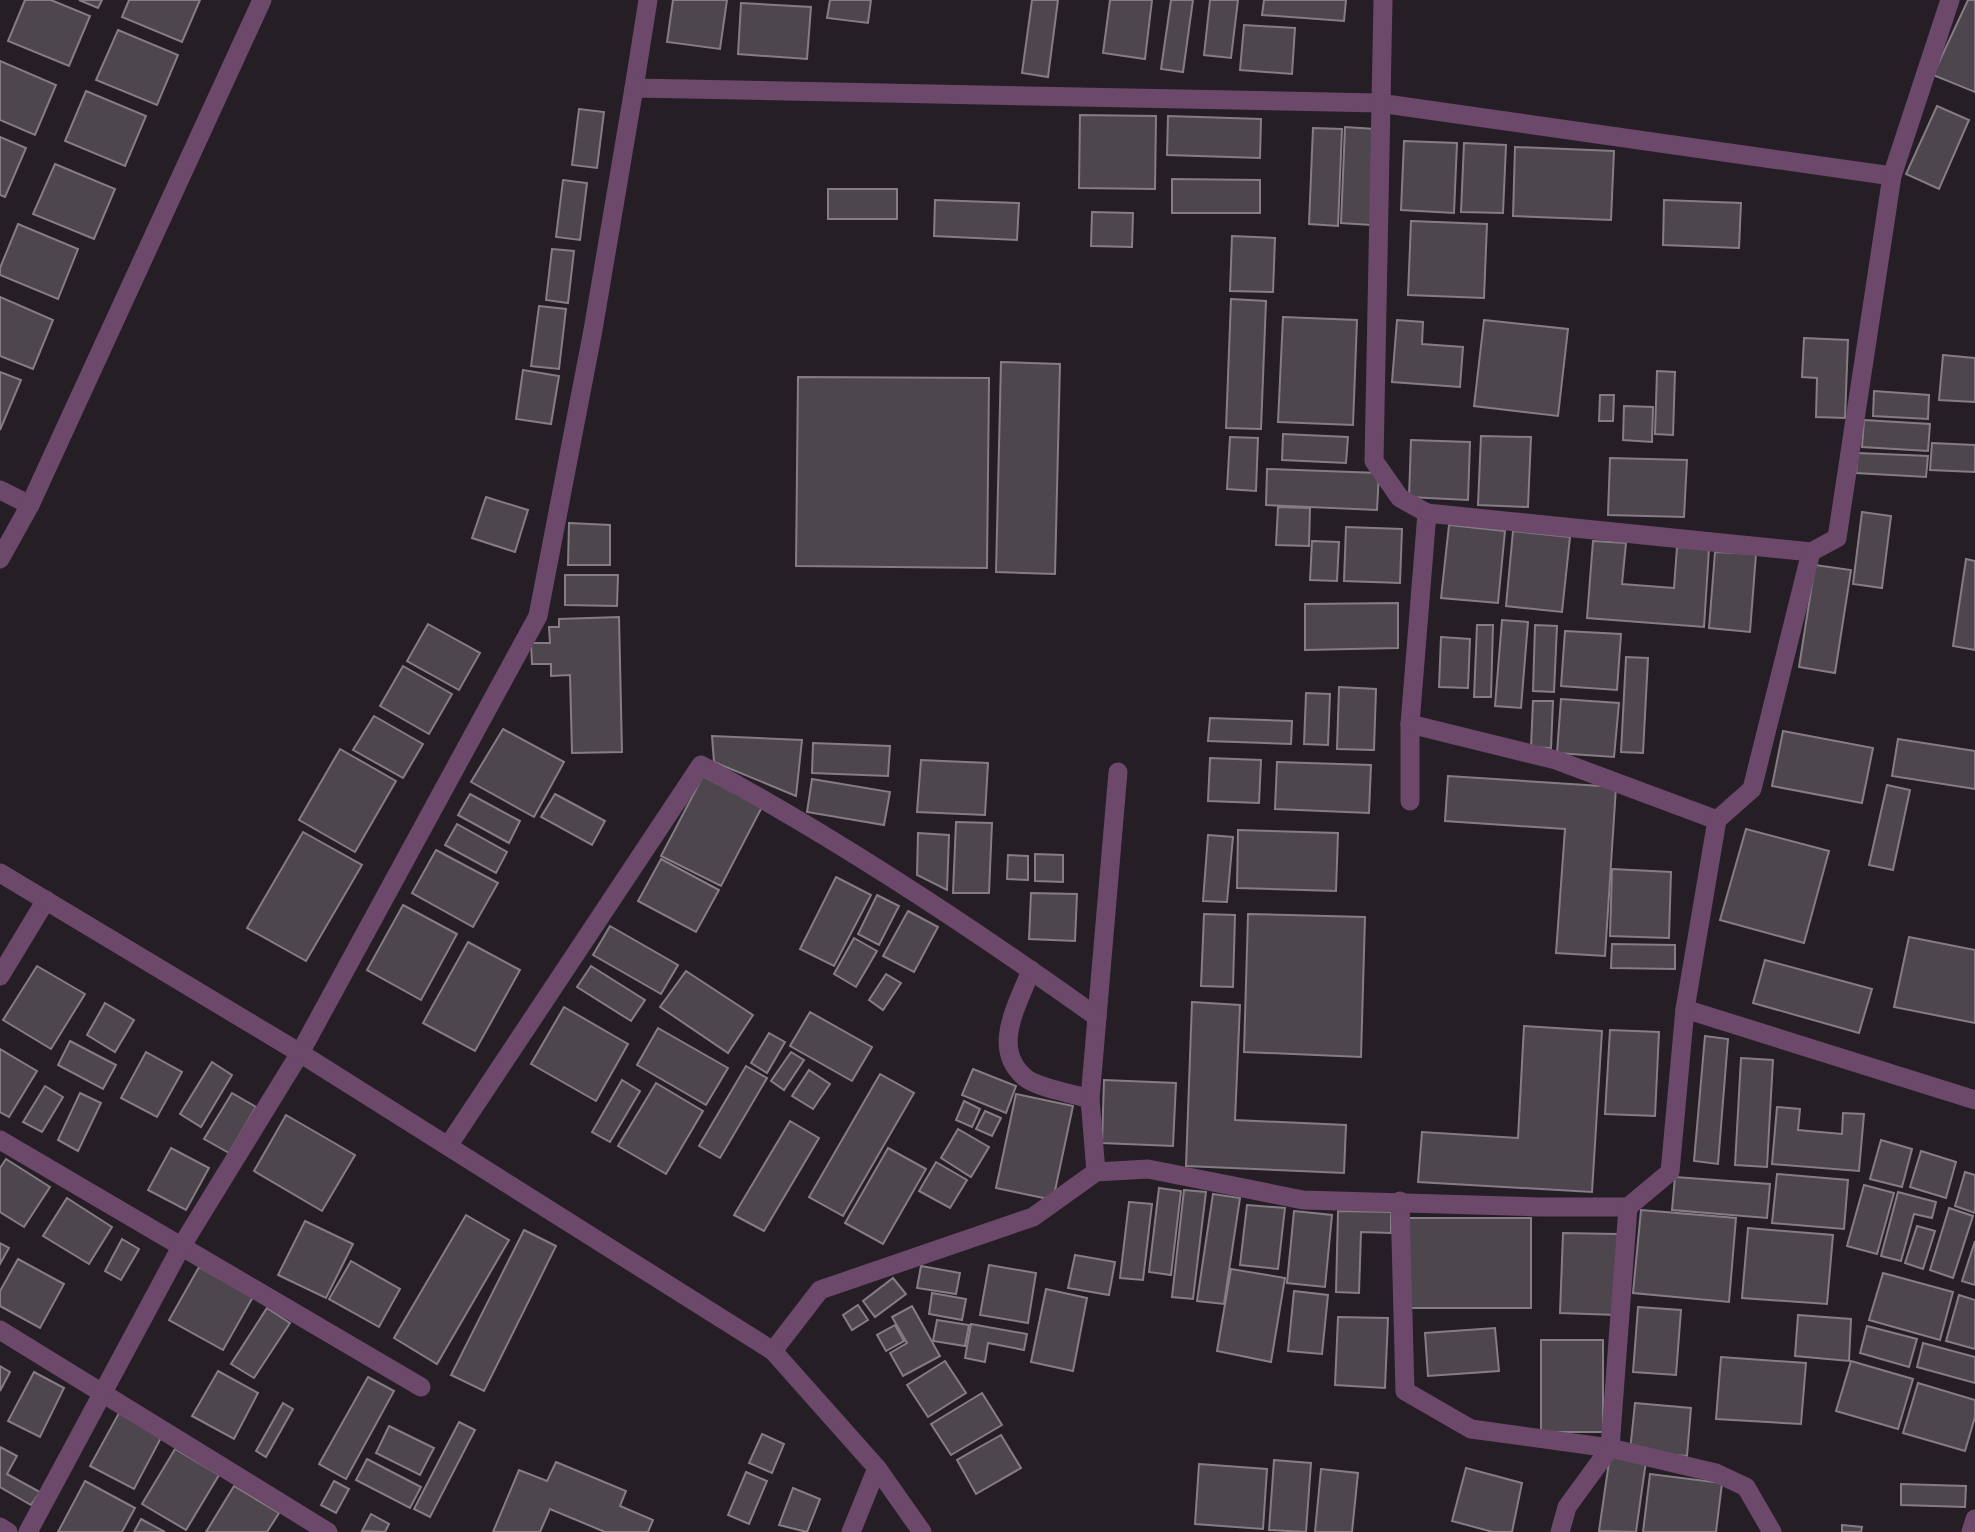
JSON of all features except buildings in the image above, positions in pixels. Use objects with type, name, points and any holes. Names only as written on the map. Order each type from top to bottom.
[{"type":"street","points":[[0,559],[30,505],[262,0]]},
{"type":"street","points":[[28,1532],[181,1247],[300,1053],[538,616],[593,330],[648,0]]},
{"type":"street","points":[[1383,0],[1374,461],[1400,498],[1427,513],[1811,551],[1837,538],[1892,176],[1950,0]]},
{"type":"street","points":[[634,88],[1379,103],[1892,176]]},
{"type":"street","points":[[0,490],[30,505]]},
{"type":"street","points":[[1410,801],[1410,724],[1427,513]]},
{"type":"street","points":[[773,1351],[820,1290],[1033,1217],[1096,1172],[1148,1169],[1303,1200],[1628,1207],[1670,1172],[1685,1009],[1717,820],[1752,789],[1811,551]]},
{"type":"street","points":[[1410,724],[1556,760],[1717,820]]},
{"type":"street","points":[[448,1146],[701,765],[772,804],[1031,970],[1097,1017]]},
{"type":"street","points":[[1096,1172],[1090,1098],[1118,772]]},
{"type":"street","points":[[0,873],[300,1053],[773,1351],[877,1468],[922,1532]]},
{"type":"street","points":[[0,976],[46,900]]},
{"type":"street","points":[[1031,970],[1007,1037],[1008,1057],[1028,1080],[1090,1098]]},
{"type":"street","points":[[1685,1009],[1975,1100]]},
{"type":"street","points":[[0,1140],[421,1387]]},
{"type":"street","points":[[1400,1201],[1405,1391],[1471,1429],[1610,1448],[1716,1473],[1746,1487],[1772,1532]]},
{"type":"street","points":[[1560,1532],[1567,1507],[1610,1448],[1628,1207]]},
{"type":"street","points":[[0,1330],[328,1532]]},
{"type":"street","points":[[851,1532],[877,1468]]},
{"type":"street","points":[[1971,1532],[1975,1519]]},
{"type":"street","points":[[0,1527],[8,1532]]}]
